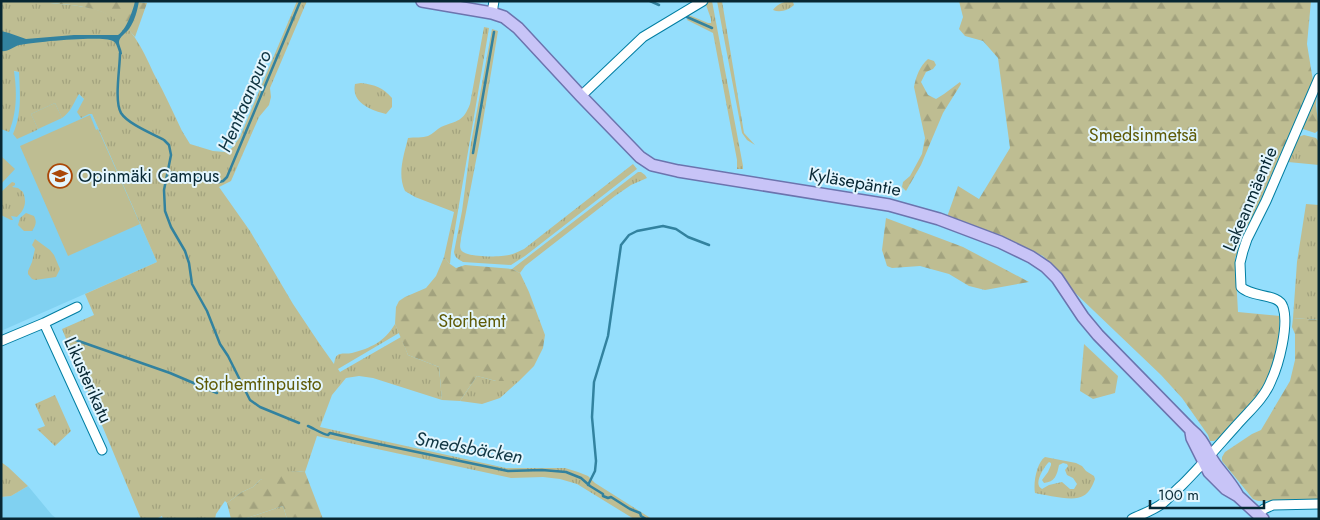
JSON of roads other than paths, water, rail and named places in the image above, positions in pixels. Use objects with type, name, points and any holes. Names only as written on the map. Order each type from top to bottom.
[{"type":"main road","name":"Kyläsepäntie","points":[[422,1],[504,17],[518,28],[580,96],[640,157],[652,165],[678,171],[889,205],[939,219],[1031,256],[1057,278],[1083,317],[1098,335],[1190,429],[1192,438],[1207,459],[1209,472],[1226,489],[1238,496],[1261,516]]},
{"type":"street","points":[[492,14],[494,1]]},
{"type":"street","points":[[580,96],[643,37],[703,1]]},
{"type":"street","name":"Lakeanmäentie","points":[[1207,459],[1262,396],[1271,383],[1278,363],[1285,321],[1283,307],[1274,298],[1245,291],[1241,287],[1240,263],[1247,239],[1269,194],[1319,78]]},
{"type":"street","points":[[1,341],[77,307]]},
{"type":"street","name":"Likusterikatu","points":[[44,323],[102,450]]},
{"type":"street","points":[[1132,519],[1162,504],[1207,459]]},
{"type":"street","points":[[1261,516],[1264,509],[1273,504],[1319,504]]},
{"type":"waterway","points":[[650,1],[659,5]]},
{"type":"waterway","name":"Henttaanpuro","points":[[167,172],[219,182],[227,177],[300,2]]},
{"type":"waterway","points":[[687,17],[712,28]]},
{"type":"waterway","points":[[473,153],[494,32]]},
{"type":"waterway","name":"Smedsbäcken","points":[[120,53],[119,108],[124,117],[129,121],[164,140],[169,145],[171,155],[164,190],[165,211],[171,227],[185,251],[192,284],[207,311],[220,344],[250,400],[260,407],[299,423]]},
{"type":"waterway","points":[[588,485],[595,471],[596,461],[592,417],[594,382],[608,336],[621,245],[629,235],[637,231],[663,226],[676,229],[688,237],[709,245]]},
{"type":"waterway","points":[[70,338],[170,373],[217,393]]},
{"type":"waterway","name":"Smedsbäcken","points":[[308,426],[326,435],[330,433],[508,471],[542,470],[566,472],[581,478],[603,494],[603,496],[611,497],[640,513],[646,519]]},
{"type":"place","name":"Opinmäki Campus","points":[[60,176]]},
{"type":"park label","name":"Smedsinmetsä","points":[[1143,135]]},
{"type":"park label","name":"Storhemt","points":[[472,321]]},
{"type":"park label","name":"Storhemtinpuisto","points":[[258,384]]}]
